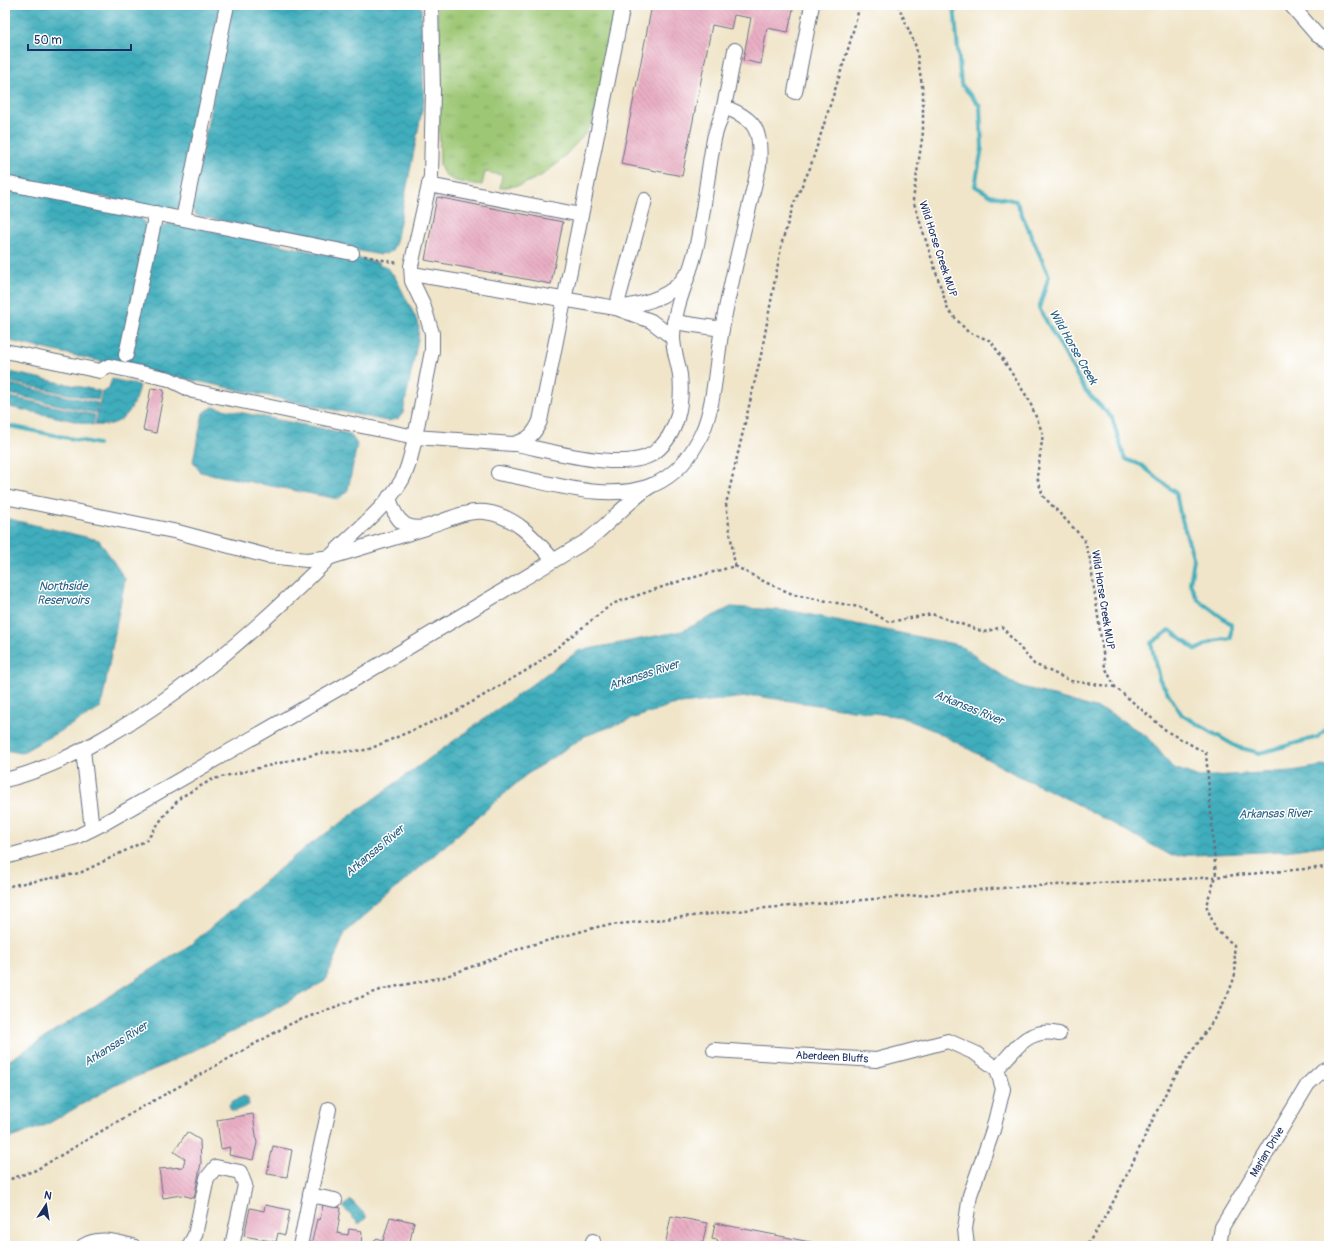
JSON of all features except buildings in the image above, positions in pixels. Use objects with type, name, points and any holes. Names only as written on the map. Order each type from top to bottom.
[{"type":"street","points":[[183,219],[227,5]]},
{"type":"street","points":[[5,780],[46,767],[83,750],[123,728],[179,690],[245,638],[331,557],[389,497],[402,481],[409,465],[432,350],[432,333],[426,310],[412,281],[412,270],[429,185],[432,148],[431,5]]},
{"type":"street","points":[[513,444],[527,440],[536,432],[540,421],[623,5]]},
{"type":"street","points":[[795,92],[812,5]]},
{"type":"street","points":[[1291,5],[1317,35],[1329,42]]},
{"type":"street","points":[[5,351],[100,371],[109,366],[169,379],[193,391],[415,437],[513,444],[600,461],[631,460],[654,453],[665,442],[673,429],[679,411],[682,396],[673,338],[674,322],[678,302],[695,251],[704,206],[714,138],[724,107],[735,50]]},
{"type":"street","points":[[6,853],[76,837],[208,765],[588,540],[602,529],[636,495],[665,478],[680,467],[693,451],[702,432],[708,410],[722,329],[759,166],[761,146],[758,133],[750,120],[740,113],[724,107]]},
{"type":"street","points":[[5,183],[352,253]]},
{"type":"street","points":[[429,185],[581,215]]},
{"type":"street","points":[[616,308],[645,200]]},
{"type":"street","points":[[126,355],[156,213]]},
{"type":"street","points":[[616,308],[636,305],[670,291],[682,281],[690,268]]},
{"type":"street","points":[[412,270],[564,300],[616,308],[651,321],[673,338]]},
{"type":"street","points":[[674,322],[722,329]]},
{"type":"street","points":[[498,473],[597,492],[635,489],[652,485]]},
{"type":"street","points":[[5,497],[178,532],[267,556],[307,560],[331,557],[426,528],[465,512],[484,512],[500,516],[519,524],[532,536],[553,560]]},
{"type":"street","points":[[389,497],[393,514],[400,521],[407,526],[417,529],[426,528]]},
{"type":"street","points":[[83,750],[92,829]]},
{"type":"street","points":[[5,770],[23,775]]},
{"type":"street","points":[[967,1246],[965,1229],[970,1195],[993,1130],[1003,1089],[997,1069],[1027,1037],[1040,1032],[1059,1034]]},
{"type":"street","name":"Aberdeen Bluffs","points":[[714,1050],[876,1060],[948,1041],[975,1053],[997,1069]]},
{"type":"street","name":"Marian Drive","points":[[1219,1246],[1222,1227],[1308,1084],[1323,1070],[1329,1068]]},
{"type":"street","points":[[300,1246],[329,1109]]},
{"type":"street","points":[[190,1245],[195,1235],[207,1178],[216,1167],[240,1172],[245,1185],[232,1246]]},
{"type":"street","points":[[190,1245],[188,1234],[197,1190]]},
{"type":"street","points":[[310,1195],[335,1200]]},
{"type":"street","points":[[83,1246],[91,1241],[105,1240],[132,1246]]},
{"type":"path","name":"Wild Horse Creek MUP","points":[[898,5],[916,47],[923,92],[923,132],[913,200],[948,310],[968,332],[991,341],[1029,400],[1043,434],[1037,477],[1043,496],[1084,539],[1090,559],[1105,667],[1115,687],[1168,732],[1206,753],[1214,868],[1216,876]]},
{"type":"path","points":[[352,253],[412,270]]},
{"type":"path","points":[[735,566],[767,583],[795,595],[864,608],[889,622],[932,614],[984,632],[1002,627],[1034,664],[1071,681],[1115,687]]},
{"type":"path","points":[[5,1181],[36,1170],[137,1110],[292,1023],[383,989],[444,977],[524,948],[600,926],[755,909],[1015,887],[1216,876],[1329,867]]},
{"type":"path","points":[[1086,1246],[1095,1234],[1129,1170],[1169,1087],[1226,1000],[1235,976],[1234,945],[1216,930],[1206,905],[1216,876]]},
{"type":"green space","points":[[437,5],[617,5],[593,121],[585,134],[558,163],[541,176],[521,185],[500,188],[502,175],[485,172],[482,185],[456,181],[446,176],[440,165]]},
{"type":"water","points":[[5,5],[223,5],[182,206],[172,211],[5,178]]},
{"type":"water","points":[[231,5],[421,5],[424,100],[396,242],[392,251],[386,254],[381,253],[381,255],[355,250],[196,215],[191,208]]},
{"type":"water","points":[[5,188],[139,216],[149,228],[122,366],[5,340]]},
{"type":"water","points":[[171,222],[353,260],[353,257],[379,263],[379,265],[385,266],[394,275],[419,327],[418,339],[403,413],[398,419],[387,421],[125,366],[157,230]]},
{"type":"water","points":[[5,371],[100,391],[98,400],[5,381]]},
{"type":"water","points":[[112,379],[139,385],[137,394],[131,409],[120,420],[105,425],[95,425],[102,391],[108,390]]},
{"type":"water","points":[[5,383],[98,403],[96,413],[5,393]]},
{"type":"water","points":[[5,396],[95,415],[93,425],[5,406]]},
{"type":"water","points":[[213,407],[350,434],[357,444],[348,490],[338,499],[200,472],[193,461],[203,413]]},
{"type":"water","name":"Northside Reservoirs","points":[[5,518],[99,540],[125,579],[101,708],[21,753],[5,750]]},
{"type":"water","name":"Arkansas River","points":[[731,607],[792,611],[959,645],[1016,685],[1109,712],[1149,738],[1172,767],[1199,777],[1291,771],[1329,765],[1329,845],[1284,851],[1172,856],[1081,806],[1013,773],[935,731],[901,717],[756,696],[671,705],[585,736],[526,775],[345,933],[325,981],[246,1025],[162,1066],[114,1086],[46,1125],[5,1140],[5,1063],[190,945],[296,855],[578,651],[682,631]]},
{"type":"water","points":[[244,1096],[248,1098],[249,1105],[235,1111],[231,1110],[229,1105],[231,1102]]},
{"type":"water","points":[[351,1200],[367,1217],[359,1224],[343,1207]]},
{"type":"waterway","name":"Wild Horse Creek","points":[[954,5],[961,84],[980,106],[982,148],[975,186],[990,195],[1016,201],[1049,276],[1039,308],[1085,390],[1112,418],[1125,459],[1141,465],[1176,493],[1180,513],[1194,560],[1190,583],[1197,599],[1231,624],[1231,638],[1213,641],[1196,650],[1170,630],[1151,643],[1159,679],[1182,715],[1237,747],[1260,753],[1318,737],[1329,726]]},
{"type":"waterway","points":[[5,425],[98,444]]}]
